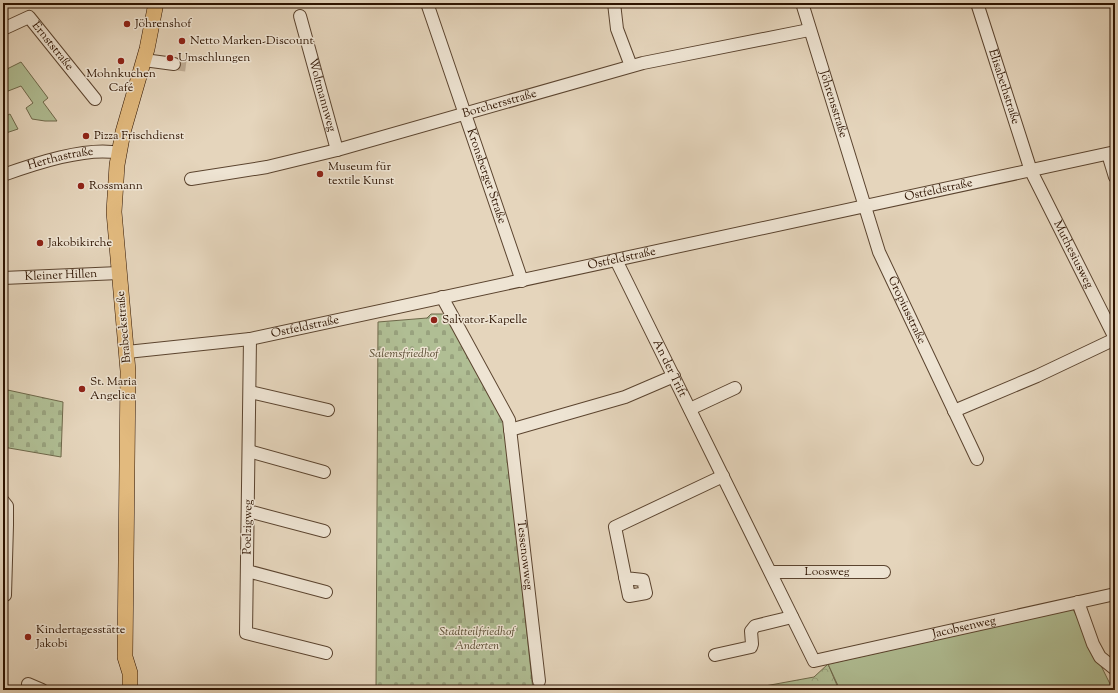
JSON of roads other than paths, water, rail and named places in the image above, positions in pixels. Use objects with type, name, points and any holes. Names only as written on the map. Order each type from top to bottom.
[{"type":"main road","name":"Brabeckstraße","points":[[130,690],[130,673],[125,657],[127,352],[114,212],[119,153],[129,107],[144,60],[155,18],[156,3]]},
{"type":"main road","name":"Brabeckstraße","points":[[120,690],[120,672],[125,657]]},
{"type":"street","name":"Kronsberger Straße","points":[[427,3],[522,281]]},
{"type":"street","points":[[614,3],[617,29],[631,66]]},
{"type":"street","name":"Jöhrensstraße","points":[[802,3],[864,207]]},
{"type":"street","name":"Elisabethstraße","points":[[977,3],[1031,171]]},
{"type":"street","name":"Woltmannweg","points":[[300,16],[337,150]]},
{"type":"street","name":"Ernststraße","points":[[3,29],[29,17],[95,99]]},
{"type":"street","name":"Borchersstraße","points":[[191,179],[267,167],[337,150],[631,66],[809,30]]},
{"type":"street","points":[[144,60],[174,64]]},
{"type":"street","name":"Herthastraße","points":[[3,175],[38,163],[72,156],[106,150],[119,153]]},
{"type":"street","points":[[1112,153],[1115,177]]},
{"type":"street","name":"Ostfeldstraße","points":[[127,352],[250,339],[1112,153]]},
{"type":"street","name":"Muthesiusweg","points":[[1031,171],[1115,339]]},
{"type":"street","name":"Gropiusstraße","points":[[864,207],[879,252],[977,459]]},
{"type":"street","name":"An der Trift","points":[[616,260],[814,662]]},
{"type":"street","name":"Kleiner Hillen","points":[[3,278],[119,274]]},
{"type":"street","name":"Tessenowweg","points":[[442,297],[509,420],[539,681]]},
{"type":"street","name":"Poelzigweg","points":[[250,339],[246,633],[326,653]]},
{"type":"street","points":[[954,411],[1038,376],[1115,339]]},
{"type":"street","points":[[510,430],[625,397],[674,376]]},
{"type":"street","points":[[690,409],[735,388]]},
{"type":"street","points":[[250,392],[328,410]]},
{"type":"street","points":[[249,451],[324,472]]},
{"type":"street","points":[[625,578],[614,527],[723,476]]},
{"type":"street","points":[[3,501],[7,506],[7,525],[5,594],[3,596]]},
{"type":"street","points":[[248,511],[324,531]]},
{"type":"street","points":[[247,571],[326,592]]},
{"type":"street","name":"Loosweg","points":[[771,572],[884,572]]},
{"type":"street","name":"Jacobsenweg","points":[[814,662],[1115,594]]},
{"type":"street","points":[[1078,602],[1092,644],[1100,657],[1115,669]]},
{"type":"street","points":[[715,655],[751,647],[751,631],[755,626],[792,617]]},
{"type":"street","points":[[28,684],[42,690]]},
{"type":"tunnel","points":[[174,64],[190,66]]},
{"type":"place","name":"Jöhrenshof","points":[[127,24]]},
{"type":"place","name":"Netto Marken-Discount","points":[[182,41]]},
{"type":"place","name":"Umschlungen","points":[[170,58]]},
{"type":"place","name":"Mohnkuchen Café","points":[[121,61]]},
{"type":"place","name":"Pizza Frischdienst","points":[[86,136]]},
{"type":"place","name":"Museum für textile Kunst","points":[[320,174]]},
{"type":"place","name":"Rossmann","points":[[81,186]]},
{"type":"place","name":"Jakobikirche","points":[[40,243]]},
{"type":"place","name":"Salvator-Kapelle","points":[[434,320]]},
{"type":"place","name":"St. Maria Angelica","points":[[82,389]]},
{"type":"place","name":"Kindertagesstätte Jakobi","points":[[28,637]]},
{"type":"park label","name":"Salemsfriedhof","points":[[404,354]]},
{"type":"park label","name":"Stadtteilfriedhof Anderten","points":[[477,639]]}]
